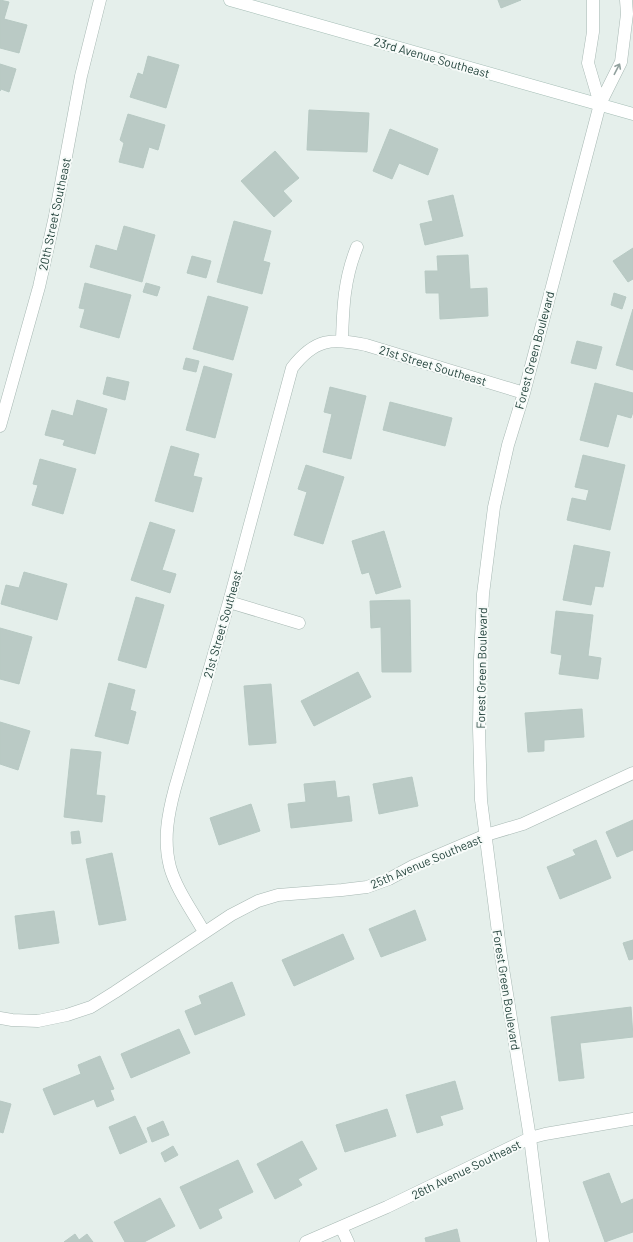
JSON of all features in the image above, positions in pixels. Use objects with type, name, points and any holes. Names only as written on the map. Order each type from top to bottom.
[{"type":"street","name":"20th Street Southeast","points":[[0,426],[39,287],[55,216],[81,76],[100,0]]},
{"type":"street","name":"23rd Avenue Southeast","points":[[230,0],[633,114]]},
{"type":"street","points":[[593,0],[593,32],[588,63],[600,104]]},
{"type":"street","name":"Forest Green Boulevard","points":[[544,1242],[530,1138],[501,956],[481,800],[479,728],[483,594],[494,507],[508,444],[524,393],[600,104],[621,62],[627,14],[626,0]]},
{"type":"street","points":[[342,340],[343,300],[346,278],[357,247]]},
{"type":"street","name":"21st Street Southeast","points":[[204,932],[176,883],[170,867],[167,846],[167,831],[171,803],[229,602],[292,368],[301,357],[311,349],[324,343],[342,340],[366,345],[524,393]]},
{"type":"street","points":[[229,602],[299,623]]},
{"type":"street","name":"25th Avenue Southeast","points":[[0,1018],[38,1021],[67,1015],[91,1007],[231,915],[258,902],[278,895],[367,887],[389,879],[413,866],[486,835],[524,824],[633,773]]},
{"type":"street","name":"26th Avenue Southeast","points":[[306,1242],[387,1207],[530,1138],[545,1134],[633,1119]]},
{"type":"street","points":[[342,1227],[348,1242]]},
{"type":"building","points":[[0,0],[9,2],[4,19],[27,25],[19,53],[0,48]]},
{"type":"building","points":[[498,0],[521,0],[501,8]]},
{"type":"building","points":[[148,56],[179,65],[166,108],[130,97],[138,73],[143,75]]},
{"type":"building","points":[[0,64],[16,69],[9,92],[1,89],[0,91]]},
{"type":"building","points":[[309,110],[369,113],[367,152],[307,150]]},
{"type":"building","points":[[128,114],[165,125],[158,150],[149,147],[143,168],[119,162],[124,143],[120,140]]},
{"type":"building","points":[[390,129],[438,149],[428,175],[399,163],[392,179],[373,171]]},
{"type":"building","points":[[275,151],[299,178],[283,191],[292,201],[274,217],[241,181]]},
{"type":"building","points":[[453,195],[463,236],[425,245],[420,224],[433,221],[428,201]]},
{"type":"building","points":[[234,221],[271,231],[263,261],[270,263],[262,294],[217,282]]},
{"type":"building","points":[[124,226],[155,235],[142,282],[90,267],[96,245],[117,251]]},
{"type":"building","points":[[633,248],[633,279],[628,282],[613,261]]},
{"type":"building","points":[[468,255],[470,289],[487,288],[488,316],[440,319],[439,293],[426,293],[425,271],[438,271],[437,256]]},
{"type":"building","points":[[192,256],[211,261],[206,278],[187,273]]},
{"type":"building","points":[[85,283],[131,295],[119,338],[80,327],[85,309],[79,308]]},
{"type":"building","points":[[146,283],[160,287],[157,296],[143,292]]},
{"type":"building","points":[[614,293],[626,297],[622,309],[611,305]]},
{"type":"building","points":[[208,296],[248,307],[233,360],[193,349]]},
{"type":"building","points":[[633,309],[633,370],[616,365]]},
{"type":"building","points":[[577,341],[602,347],[596,369],[571,363]]},
{"type":"building","points":[[186,358],[199,361],[196,372],[183,369]]},
{"type":"building","points":[[204,366],[232,374],[215,438],[186,430]]},
{"type":"building","points":[[107,377],[129,382],[125,400],[103,394]]},
{"type":"building","points":[[595,383],[633,393],[633,412],[631,418],[617,414],[608,447],[580,440]]},
{"type":"building","points":[[330,387],[366,396],[351,459],[323,452],[332,414],[324,412]]},
{"type":"building","points":[[77,400],[107,409],[95,454],[63,445],[65,440],[45,435],[52,410],[73,416]]},
{"type":"building","points":[[390,402],[452,418],[445,446],[383,430]]},
{"type":"building","points":[[171,446],[199,454],[193,476],[202,478],[193,512],[155,501]]},
{"type":"building","points":[[583,455],[625,465],[610,530],[567,520],[572,498],[586,501],[589,490],[575,487]]},
{"type":"building","points":[[40,459],[76,469],[63,514],[32,505],[38,485],[33,484]]},
{"type":"building","points":[[306,465],[344,477],[323,544],[294,535],[307,492],[298,489]]},
{"type":"building","points":[[150,522],[175,530],[162,570],[176,574],[170,593],[131,580]]},
{"type":"building","points":[[384,531],[401,587],[376,594],[369,572],[362,574],[352,541]]},
{"type":"building","points":[[574,545],[610,552],[603,587],[595,586],[591,605],[563,600]]},
{"type":"building","points":[[24,572],[67,584],[57,620],[1,604],[6,585],[19,588]]},
{"type":"building","points":[[136,597],[164,605],[146,668],[118,660]]},
{"type":"building","points":[[410,600],[411,672],[382,672],[381,627],[371,628],[370,601]]},
{"type":"building","points":[[556,611],[593,615],[588,656],[601,658],[598,679],[559,674],[562,655],[551,653]]},
{"type":"building","points":[[0,628],[32,637],[19,684],[0,679]]},
{"type":"building","points":[[358,672],[371,697],[314,726],[301,701]]},
{"type":"building","points":[[109,683],[135,690],[130,710],[136,712],[128,744],[95,736]]},
{"type":"building","points":[[271,684],[276,743],[249,745],[244,686]]},
{"type":"building","points":[[582,709],[584,737],[544,740],[544,751],[528,752],[525,713]]},
{"type":"building","points":[[0,722],[30,731],[18,770],[0,764]]},
{"type":"building","points":[[71,749],[101,752],[96,795],[105,796],[102,822],[64,817]]},
{"type":"building","points":[[412,777],[418,806],[379,814],[373,784]]},
{"type":"building","points":[[335,781],[337,798],[349,796],[352,821],[291,828],[288,804],[306,802],[304,784]]},
{"type":"building","points":[[251,804],[260,831],[219,845],[210,818]]},
{"type":"building","points":[[633,820],[633,850],[617,857],[606,832]]},
{"type":"building","points":[[79,831],[81,843],[72,844],[71,832]]},
{"type":"building","points":[[596,840],[611,878],[560,899],[547,867],[576,855],[573,850]]},
{"type":"building","points":[[112,853],[126,920],[99,925],[86,859]]},
{"type":"building","points":[[415,910],[426,940],[381,957],[369,929]]},
{"type":"building","points":[[54,911],[59,943],[19,949],[15,916]]},
{"type":"building","points":[[343,934],[354,959],[294,986],[282,960]]},
{"type":"building","points":[[633,940],[633,959],[629,960],[623,943]]},
{"type":"building","points":[[232,982],[245,1015],[195,1035],[185,1011],[202,1004],[199,996]]},
{"type":"building","points":[[631,1007],[633,1037],[580,1043],[584,1078],[559,1081],[551,1017]]},
{"type":"building","points":[[179,1029],[190,1053],[131,1078],[121,1054]]},
{"type":"building","points":[[100,1056],[114,1089],[110,1090],[114,1100],[97,1107],[94,1099],[54,1115],[43,1089],[81,1074],[78,1065]]},
{"type":"building","points":[[455,1081],[463,1109],[440,1116],[443,1125],[417,1133],[406,1095]]},
{"type":"building","points":[[0,1101],[11,1104],[3,1133],[0,1132]]},
{"type":"building","points":[[387,1109],[396,1136],[345,1152],[336,1125]]},
{"type":"building","points":[[135,1116],[147,1142],[120,1154],[109,1127]]},
{"type":"building","points":[[163,1121],[169,1135],[152,1142],[147,1128]]},
{"type":"building","points":[[302,1141],[317,1169],[298,1179],[302,1185],[275,1199],[257,1164]]},
{"type":"building","points":[[173,1146],[178,1155],[165,1162],[161,1153]]},
{"type":"building","points":[[238,1160],[253,1192],[218,1209],[222,1218],[200,1229],[180,1187]]},
{"type":"building","points":[[609,1173],[621,1204],[633,1199],[633,1232],[605,1242],[583,1182]]},
{"type":"building","points":[[160,1198],[175,1226],[144,1242],[125,1242],[114,1222]]},
{"type":"building","points":[[457,1229],[460,1242],[426,1242],[425,1238]]},
{"type":"building","points":[[75,1234],[79,1240],[87,1234],[93,1242],[64,1242]]}]
